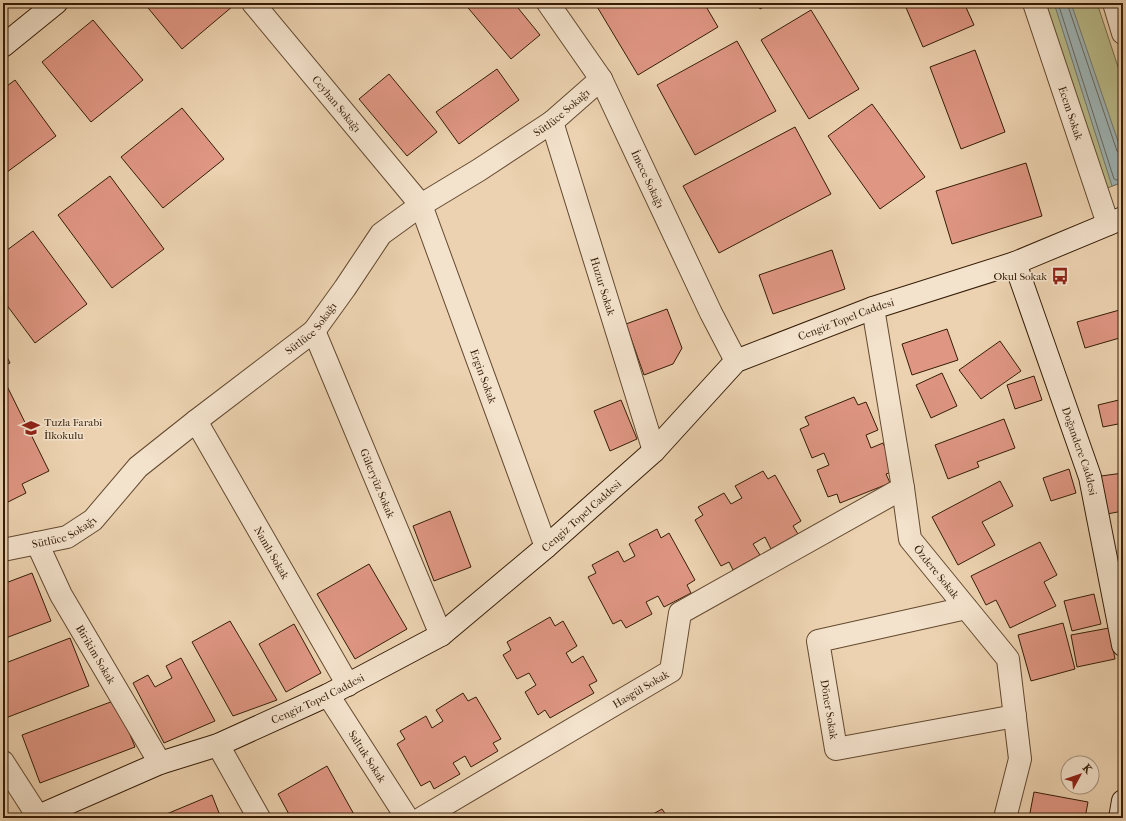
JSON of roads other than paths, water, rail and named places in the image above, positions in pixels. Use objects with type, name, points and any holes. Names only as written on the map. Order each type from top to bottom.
[{"type":"street","points":[[3,46],[56,3]]},
{"type":"street","name":"Ceyhan Sokağı","points":[[253,3],[421,205]]},
{"type":"street","name":"İmece Sokağı","points":[[548,3],[600,79],[711,313],[736,361]]},
{"type":"street","name":"Ecem Sokak","points":[[1034,3],[1116,221]]},
{"type":"street","points":[[1114,3],[1123,33]]},
{"type":"street","name":"Sütlüce Sokağı","points":[[3,550],[67,537],[92,520],[138,467],[314,331],[381,234],[421,205],[479,170],[552,122],[600,79]]},
{"type":"street","name":"Huzur Sokak","points":[[552,122],[654,451]]},
{"type":"street","name":"Ergin Sokak","points":[[421,205],[546,547]]},
{"type":"street","name":"Cengiz Topel Caddesi","points":[[37,817],[160,763],[218,745],[328,695],[441,635],[546,547],[654,451],[736,361],[873,308],[1016,263],[1116,221]]},
{"type":"street","name":"Doğandere Caddesi","points":[[1016,263],[1090,477],[1123,645]]},
{"type":"street","name":"Özdere Sokak","points":[[873,308],[910,539],[1008,659],[1020,759],[1006,818]]},
{"type":"street","name":"Güleryüz Sokak","points":[[314,331],[441,635]]},
{"type":"street","name":"Namlı Sokak","points":[[196,421],[348,685]]},
{"type":"street","name":"Hasgül Sokak","points":[[422,818],[671,671],[680,613],[903,488]]},
{"type":"street","name":"Birikim Sokak","points":[[37,543],[62,594],[160,763]]},
{"type":"street","name":"Döner Sokak","points":[[966,608],[818,641],[836,749],[1015,716]]},
{"type":"street","name":"Saltuk Sokak","points":[[328,695],[407,818]]},
{"type":"street","points":[[218,745],[259,818]]},
{"type":"street","points":[[3,762],[37,817]]},
{"type":"street","points":[[1120,818],[1123,801]]},
{"type":"water","points":[[1054,3],[1071,3],[1123,156],[1123,182],[1112,186]]},
{"type":"place","name":"Okul Sokak","points":[[1060,276]]},
{"type":"place","name":"Tuzla Farabi İlkokulu","points":[[31,428]]}]
